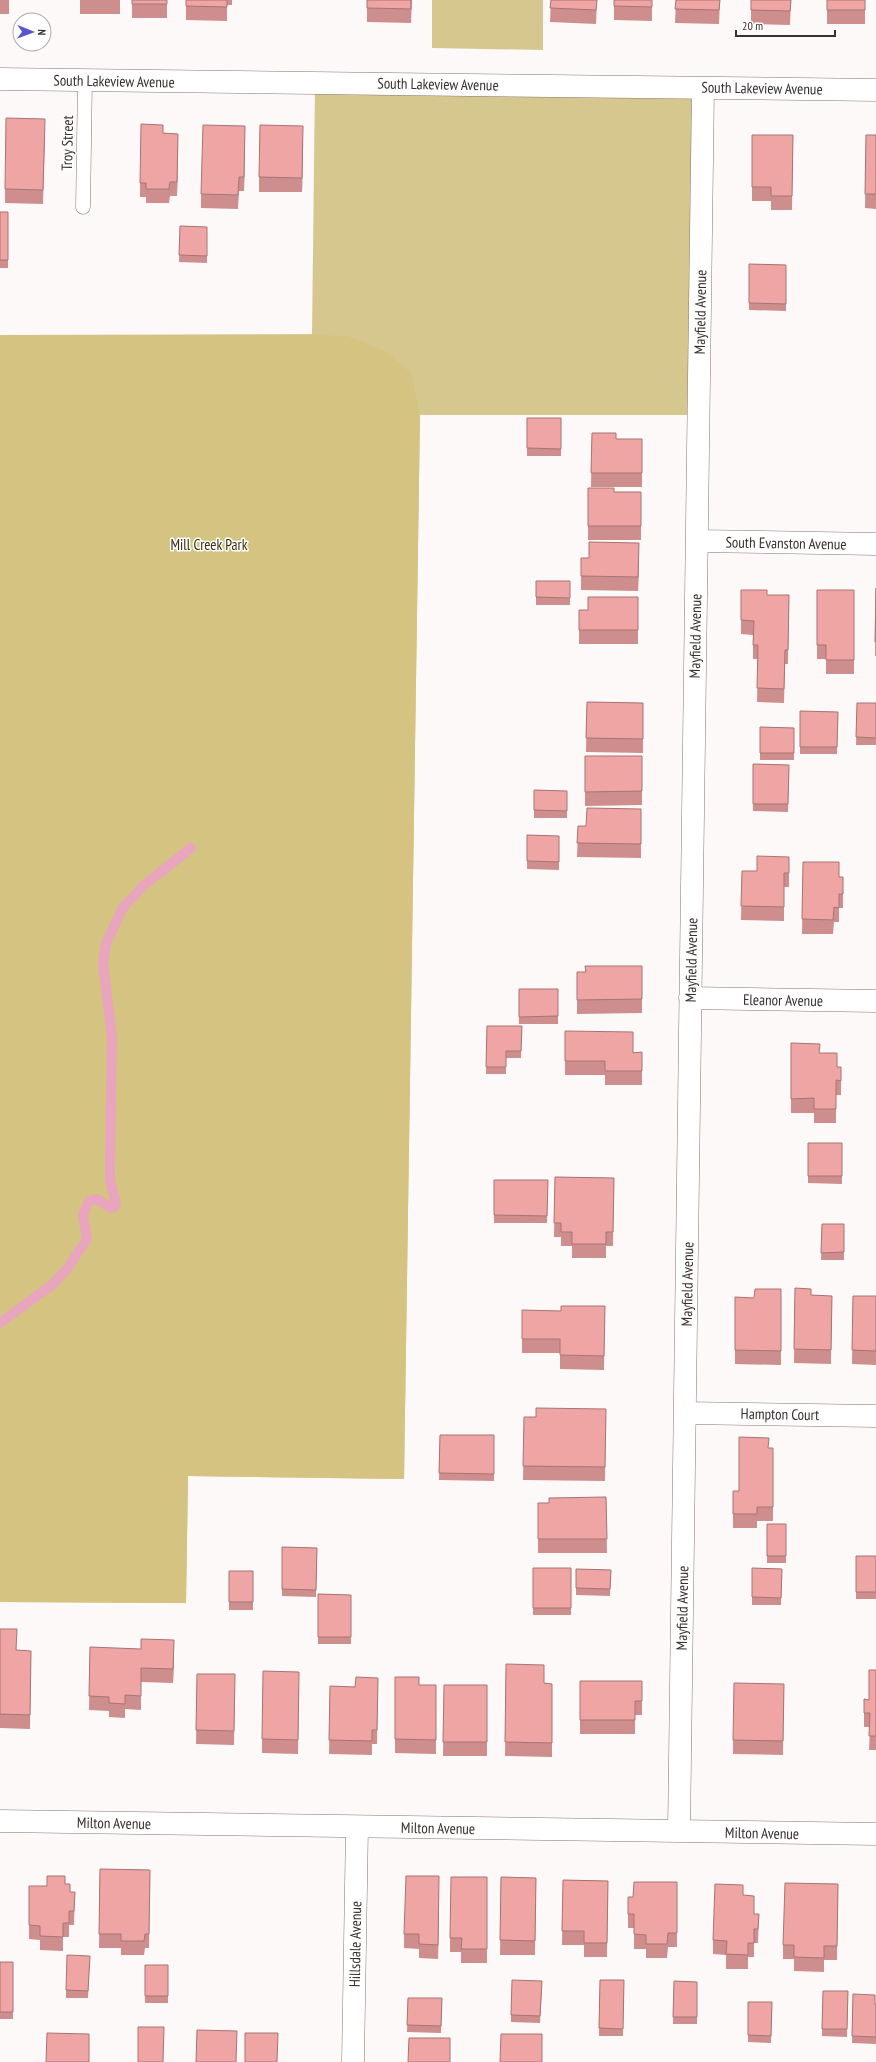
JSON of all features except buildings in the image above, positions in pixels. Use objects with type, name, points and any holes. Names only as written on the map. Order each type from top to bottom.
[{"type":"street","name":"South Lakeview Avenue","points":[[0,79],[876,90]]},
{"type":"street","name":"Mayfield Avenue","points":[[679,1832],[703,88]]},
{"type":"street","name":"South Evanston Avenue","points":[[697,541],[876,544]]},
{"type":"street","name":"Eleanor Avenue","points":[[690,998],[876,1001]]},
{"type":"street","name":"Hampton Court","points":[[685,1413],[876,1416]]},
{"type":"street","name":"Milton Avenue","points":[[0,1821],[876,1834]]},
{"type":"street","name":"Hillsdale Avenue","points":[[353,2062],[356,1827]]},
{"type":"lane","name":"Troy Street","points":[[83,207],[85,80]]},
{"type":"green space","points":[[432,0],[543,0],[543,50],[432,48]]},
{"type":"green space","name":"Mill Creek Park","points":[[315,83],[703,88],[698,415],[420,415],[404,1479],[188,1476],[186,1603],[0,1602],[0,335],[312,334]]},
{"type":"green space","name":"Mill Creek Park","points":[[0,335],[348,336],[387,352],[411,373],[420,415],[404,1479],[188,1476],[186,1603],[0,1602]]},
{"type":"waterway","points":[[0,1323],[53,1284],[67,1269],[87,1239],[83,1215],[89,1201],[97,1199],[111,1208],[116,1204],[110,1180],[112,1037],[103,963],[106,944],[122,909],[143,886],[191,848]]}]
